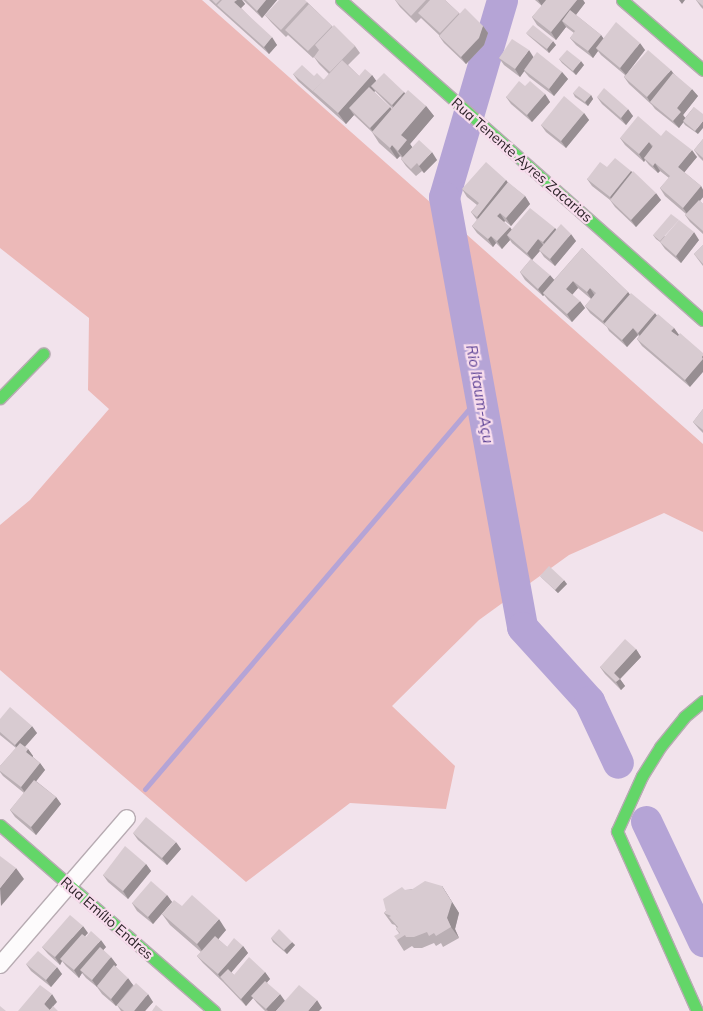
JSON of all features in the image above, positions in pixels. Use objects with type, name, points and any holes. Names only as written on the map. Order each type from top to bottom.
[{"type":"street","name":"Rua Tenente Ayres Zacarias","points":[[341,0],[703,320]]},
{"type":"street","points":[[622,0],[703,70]]},
{"type":"street","points":[[0,398],[43,354]]},
{"type":"street","points":[[697,1011],[617,831],[642,776],[660,747],[684,717],[703,700]]},
{"type":"street","points":[[0,965],[126,818]]},
{"type":"street","name":"Rua Emílio Endres","points":[[0,825],[214,1011]]},
{"type":"shaded area","points":[[0,0],[202,0],[703,444],[703,532],[664,513],[569,555],[479,620],[392,706],[455,766],[446,809],[350,803],[246,882],[0,670],[0,525],[30,500],[109,409],[88,390],[89,318],[0,248]]},
{"type":"building","points":[[212,0],[220,0],[216,4]]},
{"type":"building","points":[[222,0],[237,0],[234,2],[272,37],[264,47],[217,5]]},
{"type":"building","points":[[246,0],[266,0],[257,11]]},
{"type":"building","points":[[279,0],[305,0],[307,2],[281,30],[265,15]]},
{"type":"building","points":[[395,0],[426,0],[411,16]]},
{"type":"building","points":[[430,0],[445,0],[459,13],[440,33],[418,13]]},
{"type":"building","points":[[546,0],[577,0],[551,32],[532,17]]},
{"type":"building","points":[[696,0],[703,0],[703,6]]},
{"type":"building","points":[[309,4],[332,26],[308,51],[285,30]]},
{"type":"building","points":[[465,8],[483,26],[479,38],[461,57],[439,36]]},
{"type":"building","points":[[570,10],[601,35],[588,51],[570,38],[575,31],[562,21]]},
{"type":"building","points":[[616,22],[640,43],[620,68],[596,48]]},
{"type":"building","points":[[334,25],[355,46],[330,72],[314,57],[319,50],[315,45]]},
{"type":"building","points":[[533,25],[553,41],[547,49],[526,33]]},
{"type":"building","points":[[512,39],[529,50],[515,69],[499,58]]},
{"type":"building","points":[[567,50],[581,61],[573,71],[559,59]]},
{"type":"building","points":[[648,50],[671,70],[647,97],[624,77]]},
{"type":"building","points":[[537,52],[562,72],[549,89],[524,70]]},
{"type":"building","points":[[342,60],[359,76],[365,69],[372,75],[338,113],[313,91]]},
{"type":"building","points":[[302,65],[314,76],[317,73],[324,80],[313,91],[316,94],[293,74]]},
{"type":"building","points":[[384,73],[404,92],[392,105],[371,86]]},
{"type":"building","points":[[673,73],[692,89],[677,108],[681,112],[673,121],[650,102]]},
{"type":"building","points":[[519,81],[525,86],[530,81],[545,94],[527,115],[506,97]]},
{"type":"building","points":[[579,86],[591,95],[585,102],[573,93]]},
{"type":"building","points":[[369,87],[390,107],[370,128],[349,108]]},
{"type":"building","points":[[604,88],[628,109],[621,118],[597,97]]},
{"type":"building","points":[[408,90],[426,106],[401,135],[407,140],[398,151],[392,145],[390,148],[372,132]]},
{"type":"building","points":[[564,96],[584,113],[561,141],[541,125]]},
{"type":"building","points":[[694,107],[703,114],[703,121],[695,131],[683,121]]},
{"type":"building","points":[[638,116],[661,136],[666,130],[692,150],[678,167],[701,186],[683,208],[660,188],[670,176],[655,163],[653,166],[644,158],[653,146],[649,142],[639,154],[620,138]]},
{"type":"building","points":[[703,139],[703,158],[694,150]]},
{"type":"building","points":[[419,140],[432,152],[419,166],[417,163],[411,169],[401,159]]},
{"type":"building","points":[[615,158],[631,171],[610,197],[587,179],[600,162],[607,167]]},
{"type":"building","points":[[486,162],[506,180],[477,217],[471,212],[479,203],[462,189]]},
{"type":"building","points":[[633,171],[656,193],[631,220],[610,200]]},
{"type":"building","points":[[508,182],[525,196],[506,218],[500,213],[497,216],[510,227],[497,241],[491,236],[488,239],[472,226]]},
{"type":"building","points":[[699,200],[703,204],[703,231],[685,215]]},
{"type":"building","points":[[530,208],[555,228],[543,242],[538,239],[527,253],[507,235]]},
{"type":"building","points":[[671,214],[679,220],[660,241],[653,235]]},
{"type":"building","points":[[679,220],[694,232],[676,256],[660,242]]},
{"type":"building","points":[[561,224],[571,234],[550,259],[539,250]]},
{"type":"building","points":[[703,245],[703,264],[694,254]]},
{"type":"building","points":[[582,248],[628,292],[603,321],[585,306],[596,293],[590,288],[587,292],[573,281],[566,289],[580,301],[567,314],[543,293]]},
{"type":"building","points":[[531,259],[550,275],[538,289],[520,272]]},
{"type":"building","points":[[631,293],[655,313],[638,333],[633,328],[622,340],[604,324]]},
{"type":"building","points":[[658,314],[674,328],[671,331],[678,336],[680,333],[703,353],[703,359],[685,380],[637,339]]},
{"type":"building","points":[[703,409],[703,430],[693,422]]},
{"type":"building","points":[[549,566],[564,580],[555,590],[540,576]]},
{"type":"building","points":[[625,639],[636,649],[614,673],[620,679],[616,682],[600,667]]},
{"type":"building","points":[[10,707],[32,726],[15,745],[0,732],[0,719]]},
{"type":"building","points":[[20,743],[28,749],[26,752],[40,763],[21,787],[0,771],[0,766]]},
{"type":"building","points":[[34,780],[56,797],[31,827],[10,810]]},
{"type":"building","points":[[146,817],[176,842],[162,858],[133,833]]},
{"type":"building","points":[[125,846],[146,864],[123,891],[103,875]]},
{"type":"building","points":[[0,856],[16,868],[0,888]]},
{"type":"building","points":[[151,881],[167,895],[148,917],[132,903]]},
{"type":"building","points":[[425,881],[442,886],[452,902],[447,918],[451,927],[436,936],[434,933],[429,936],[427,932],[414,937],[406,937],[405,935],[397,940],[394,936],[400,933],[396,929],[398,927],[389,917],[391,916],[384,913],[386,911],[383,899],[402,887],[405,890],[411,890]]},
{"type":"building","points":[[192,895],[219,919],[197,944],[162,914],[174,900],[182,906]]},
{"type":"building","points":[[70,915],[83,926],[55,957],[42,947]]},
{"type":"building","points":[[279,929],[292,942],[284,950],[271,938]]},
{"type":"building","points":[[91,931],[101,940],[74,970],[60,959],[82,934],[86,937]]},
{"type":"building","points":[[215,936],[227,947],[234,938],[243,946],[218,974],[197,956]]},
{"type":"building","points":[[100,947],[111,957],[92,980],[80,970]]},
{"type":"building","points":[[38,951],[57,967],[46,980],[26,964]]},
{"type":"building","points":[[249,957],[265,972],[241,999],[220,977],[228,969],[234,975]]},
{"type":"building","points":[[114,965],[128,978],[111,999],[97,986]]},
{"type":"building","points":[[265,981],[280,994],[266,1009],[251,996]]},
{"type":"building","points":[[136,983],[148,994],[134,1011],[124,1011],[117,1005]]},
{"type":"building","points":[[40,985],[52,994],[44,1004],[50,1010],[53,1006],[58,1011],[18,1011]]},
{"type":"building","points":[[299,985],[317,1000],[308,1011],[276,1011]]},
{"type":"building","points":[[156,1005],[163,1011],[152,1011]]},
{"type":"waterway","name":"Rio Itaum-Açu","points":[[502,0],[444,197],[522,627],[589,701],[618,763]]},
{"type":"waterway","points":[[145,789],[480,396]]},
{"type":"waterway","name":"Rio Itaum-Açu","points":[[646,821],[703,941]]},
{"type":"traffic: fast","points":[[341,0],[703,320]]},
{"type":"traffic: fast","points":[[622,0],[703,70]]},
{"type":"traffic: fast","points":[[0,398],[43,354]]},
{"type":"traffic: fast","points":[[697,1011],[617,831],[642,776],[660,747],[684,717],[703,701]]},
{"type":"traffic: fast","points":[[0,825],[214,1011]]}]
